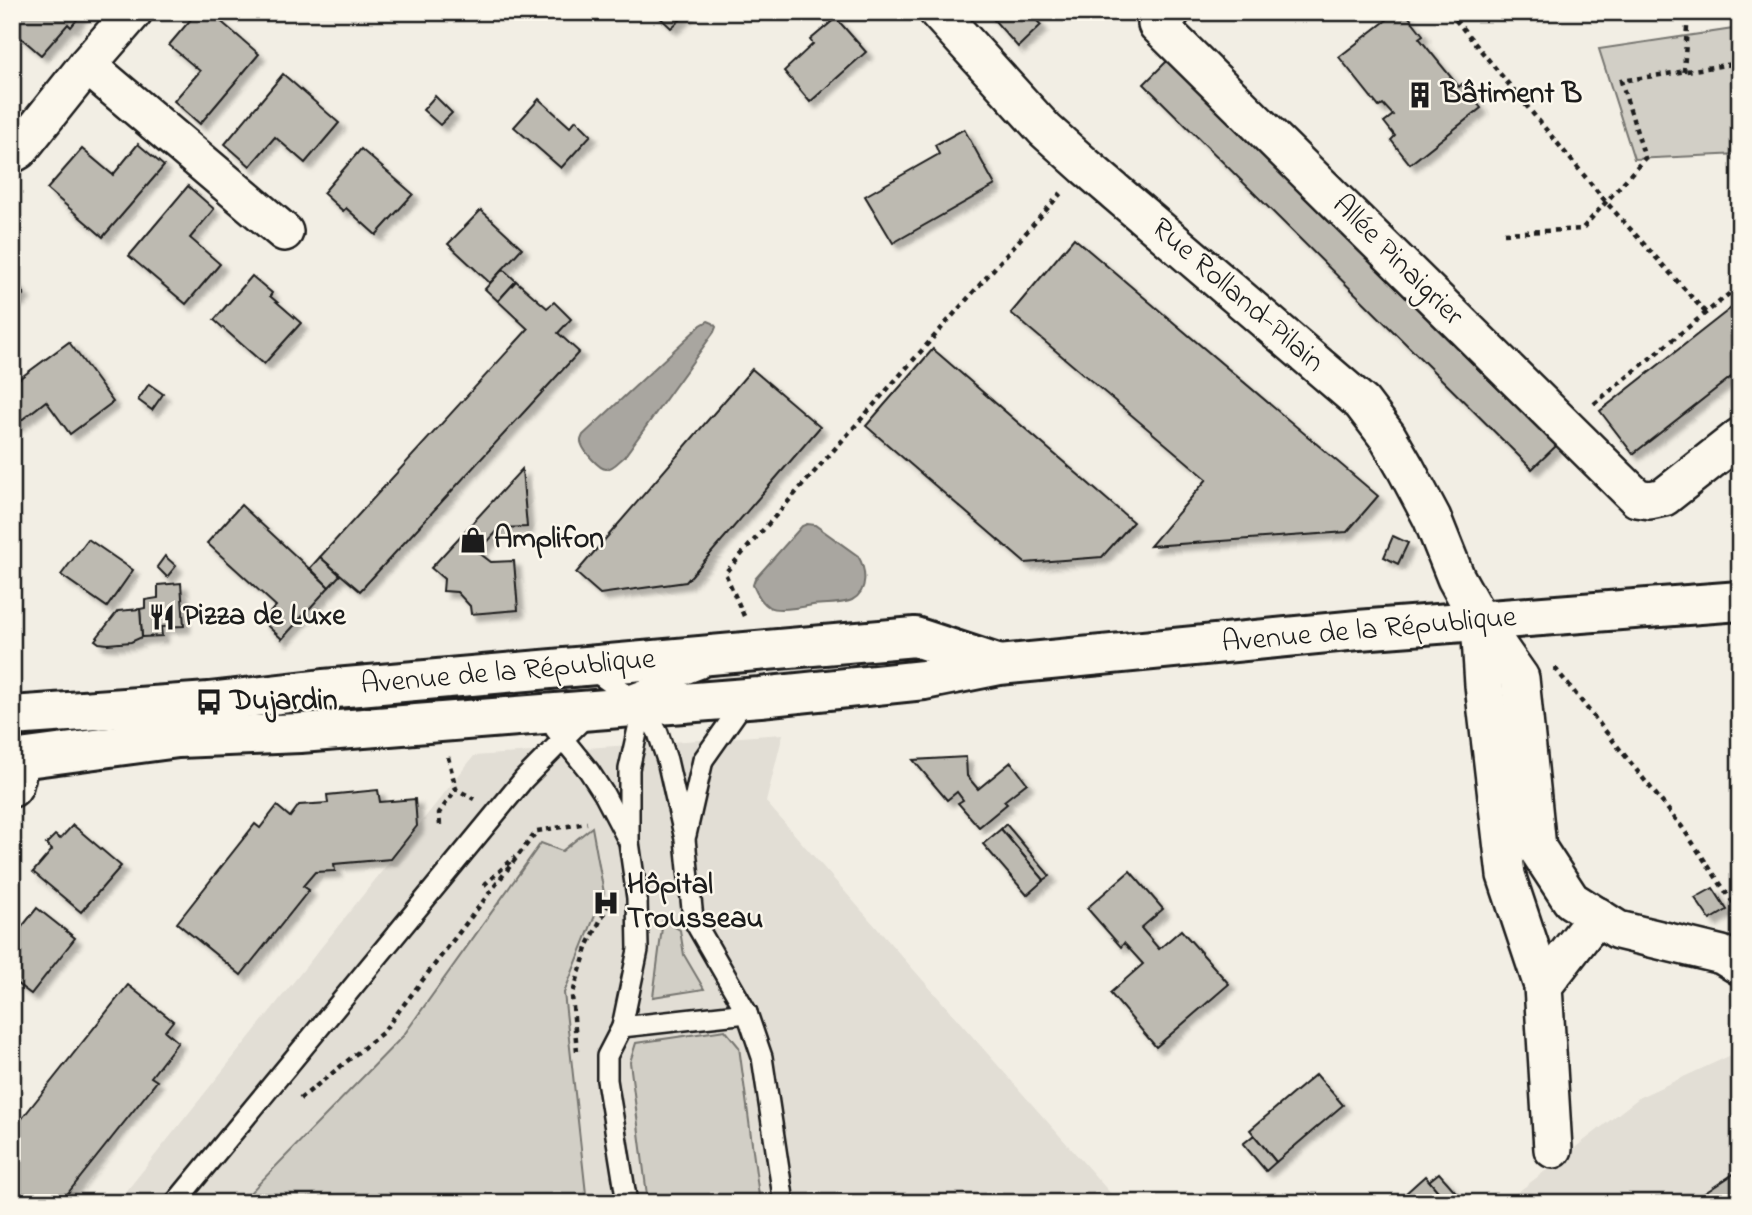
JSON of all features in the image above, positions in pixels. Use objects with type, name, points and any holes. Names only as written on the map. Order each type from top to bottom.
[{"type":"main road","name":"Avenue de la République","points":[[15,769],[178,738],[553,726],[592,710],[636,701],[746,698],[924,680],[999,665],[1344,631],[1740,601]]},
{"type":"main road","name":"Avenue de la République","points":[[12,716],[209,702],[587,666],[744,636],[915,637],[999,665]]},
{"type":"street","points":[[12,154],[19,150],[133,12]]},
{"type":"street","name":"Rue Rolland-Pilain","points":[[937,12],[1045,130],[1362,403],[1387,436],[1432,518],[1456,578],[1480,621],[1520,678],[1537,848],[1572,900],[1618,930],[1722,955],[1740,966]]},
{"type":"street","name":"Allée Pinaigrier","points":[[1164,18],[1637,498],[1650,500],[1664,497],[1740,437]]},
{"type":"street","points":[[87,65],[284,232]]},
{"type":"street","points":[[1480,621],[1484,685],[1506,874],[1544,986],[1553,1149]]},
{"type":"street","points":[[1544,986],[1597,916]]},
{"type":"lane","points":[[636,701],[744,636]]},
{"type":"lane","points":[[587,666],[636,701],[658,733],[667,760],[684,839],[693,919],[747,1013],[762,1057],[783,1203]]},
{"type":"lane","points":[[684,839],[703,760],[746,698]]},
{"type":"lane","points":[[627,1203],[607,1080],[607,1056],[622,1027],[638,950],[637,898],[629,842],[629,769],[636,701]]},
{"type":"lane","points":[[175,1203],[524,779],[553,726],[604,793],[629,842]]},
{"type":"lane","points":[[622,1027],[747,1013]]},
{"type":"path","points":[[1449,12],[1606,202],[1706,313]]},
{"type":"path","points":[[1684,72],[1688,12]]},
{"type":"path","points":[[1504,233],[1582,229],[1645,158],[1620,82],[1740,63]]},
{"type":"path","points":[[744,636],[725,573],[1085,166]]},
{"type":"path","points":[[1566,427],[1740,285]]},
{"type":"path","points":[[1553,665],[1682,827],[1740,913]]},
{"type":"path","points":[[292,1105],[382,1033],[537,831],[592,823],[577,788],[589,771]]},
{"type":"path","points":[[440,825],[439,813],[456,789]]},
{"type":"path","points":[[484,885],[524,849]]},
{"type":"path","points":[[577,1051],[572,996],[588,945],[610,900]]},
{"type":"shaded area","points":[[1740,28],[1740,154],[1634,159],[1599,49]]},
{"type":"shaded area","points":[[708,321],[716,327],[714,332],[624,457],[609,469],[600,466],[583,448],[583,435]]},
{"type":"shaded area","points":[[815,525],[858,556],[864,573],[861,591],[852,600],[844,602],[784,609],[769,607],[754,588],[755,579],[802,526]]},
{"type":"shaded area","name":"Hôpital Trousseau","points":[[783,734],[766,802],[1119,1203],[117,1203],[474,756]]},
{"type":"shaded area","points":[[592,827],[604,893],[564,993],[587,1203],[240,1203],[403,1036],[541,843],[562,851]]},
{"type":"shaded area","points":[[663,920],[680,930],[684,955],[704,989],[653,997]]},
{"type":"shaded area","points":[[725,1030],[739,1047],[760,1203],[648,1203],[630,1062],[636,1043]]},
{"type":"shaded area","points":[[1740,1051],[1740,1203],[1504,1203],[1640,1097]]},
{"type":"building","points":[[12,12],[83,12],[71,27],[68,24],[41,55],[12,30]]},
{"type":"building","points":[[197,12],[210,12],[259,54],[200,124],[174,101],[200,71],[169,45]]},
{"type":"building","points":[[654,12],[689,12],[671,28]]},
{"type":"building","points":[[987,12],[1029,12],[1041,25],[1018,47]]},
{"type":"building","name":"Bâtiment B","points":[[1397,12],[1405,12],[1423,35],[1419,38],[1459,87],[1462,84],[1481,108],[1410,164],[1391,140],[1395,136],[1384,122],[1393,115],[1383,104],[1379,107],[1339,57]]},
{"type":"building","points":[[836,18],[866,52],[810,102],[784,71],[813,44],[810,40]]},
{"type":"building","points":[[1167,61],[1556,446],[1532,469],[1144,84]]},
{"type":"building","points":[[283,74],[339,123],[305,163],[275,137],[250,166],[225,144]]},
{"type":"building","points":[[435,96],[452,113],[440,125],[423,110]]},
{"type":"building","points":[[539,99],[570,127],[576,120],[591,135],[561,168],[514,127]]},
{"type":"building","points":[[964,129],[995,185],[893,243],[865,196],[939,154],[935,145]]},
{"type":"building","points":[[138,144],[164,166],[103,237],[47,189],[82,149],[113,175]]},
{"type":"building","points":[[361,149],[413,194],[376,235],[346,208],[343,211],[323,193]]},
{"type":"building","points":[[188,186],[214,209],[190,238],[220,264],[186,304],[129,256]]},
{"type":"building","points":[[481,210],[522,248],[490,283],[448,244]]},
{"type":"building","points":[[1074,238],[1378,496],[1347,532],[1150,546],[1207,479],[1011,313]]},
{"type":"building","points":[[503,269],[516,281],[498,301],[485,289]]},
{"type":"building","points":[[252,276],[301,323],[264,364],[214,320]]},
{"type":"building","points":[[12,277],[24,294],[12,303]]},
{"type":"building","points":[[516,281],[547,308],[554,302],[571,319],[558,333],[579,352],[360,591],[320,557],[528,329],[498,301]]},
{"type":"building","points":[[1740,301],[1740,370],[1633,454],[1600,411]]},
{"type":"building","points":[[69,342],[113,402],[70,434],[46,401],[15,425],[12,421],[12,384]]},
{"type":"building","points":[[933,349],[1133,522],[1102,557],[1025,563],[866,426]]},
{"type":"building","points":[[752,369],[820,427],[686,582],[600,594],[576,573]]},
{"type":"building","points":[[149,384],[163,394],[152,410],[138,400]]},
{"type":"building","name":"Amplifon","points":[[522,469],[527,527],[500,528],[478,552],[491,562],[514,561],[518,610],[471,614],[470,606],[457,592],[443,591],[444,579],[431,568]]},
{"type":"building","points":[[241,505],[329,587],[282,639],[262,621],[276,606],[207,543]]},
{"type":"building","points":[[1393,536],[1408,543],[1398,564],[1384,557]]},
{"type":"building","points":[[88,539],[133,570],[107,607],[61,575]]},
{"type":"building","points":[[165,556],[176,566],[167,577],[157,567]]},
{"type":"building","points":[[320,557],[340,575],[329,587],[310,568]]},
{"type":"building","name":"Pizza de Luxe","points":[[181,583],[184,626],[161,627],[162,636],[142,637],[140,609],[145,608],[145,600],[158,598],[158,585]]},
{"type":"building","points":[[140,609],[142,637],[131,642],[108,644],[95,640],[118,611]]},
{"type":"building","points":[[966,757],[967,776],[978,789],[1011,762],[1027,783],[1004,801],[1007,804],[979,827],[958,803],[963,800],[957,792],[947,800],[913,760]]},
{"type":"building","points":[[378,790],[380,802],[415,799],[417,826],[391,859],[334,864],[335,871],[315,872],[303,886],[309,890],[241,975],[177,923],[255,824],[260,828],[277,806],[290,817],[299,805],[328,803],[327,795]]},
{"type":"building","points":[[1006,824],[1050,876],[1044,880],[1001,829]]},
{"type":"building","points":[[73,825],[121,866],[81,912],[33,872],[52,850],[46,844],[55,835],[60,839]]},
{"type":"building","points":[[1001,829],[1044,880],[1027,895],[983,844]]},
{"type":"building","points":[[1130,871],[1163,909],[1141,928],[1159,949],[1181,930],[1229,984],[1156,1047],[1110,993],[1143,964],[1124,943],[1121,947],[1087,908]]},
{"type":"building","points":[[1713,888],[1727,910],[1710,920],[1695,898]]},
{"type":"building","points":[[37,908],[75,938],[31,994],[12,980],[12,939]]},
{"type":"building","points":[[128,985],[173,1021],[165,1031],[178,1042],[151,1077],[157,1081],[60,1203],[12,1203],[12,1131]]},
{"type":"building","points":[[1316,1074],[1343,1105],[1276,1162],[1250,1130]]},
{"type":"building","points":[[1254,1135],[1276,1162],[1266,1171],[1243,1144]]},
{"type":"building","points":[[1439,1173],[1462,1199],[1458,1203],[1448,1203],[1429,1181]]},
{"type":"building","points":[[1735,1173],[1740,1181],[1740,1203],[1698,1203],[1696,1199]]},
{"type":"building","points":[[1425,1176],[1448,1203],[1395,1203]]},
{"type":"place","name":"Bâtiment B","points":[[1420,95]]},
{"type":"place","name":"Amplifon","points":[[473,540]]},
{"type":"place","name":"Pizza de Luxe","points":[[162,617]]},
{"type":"place","name":"Dujardin","points":[[209,702]]},
{"type":"place","name":"Hôpital Trousseau","points":[[606,903]]}]
